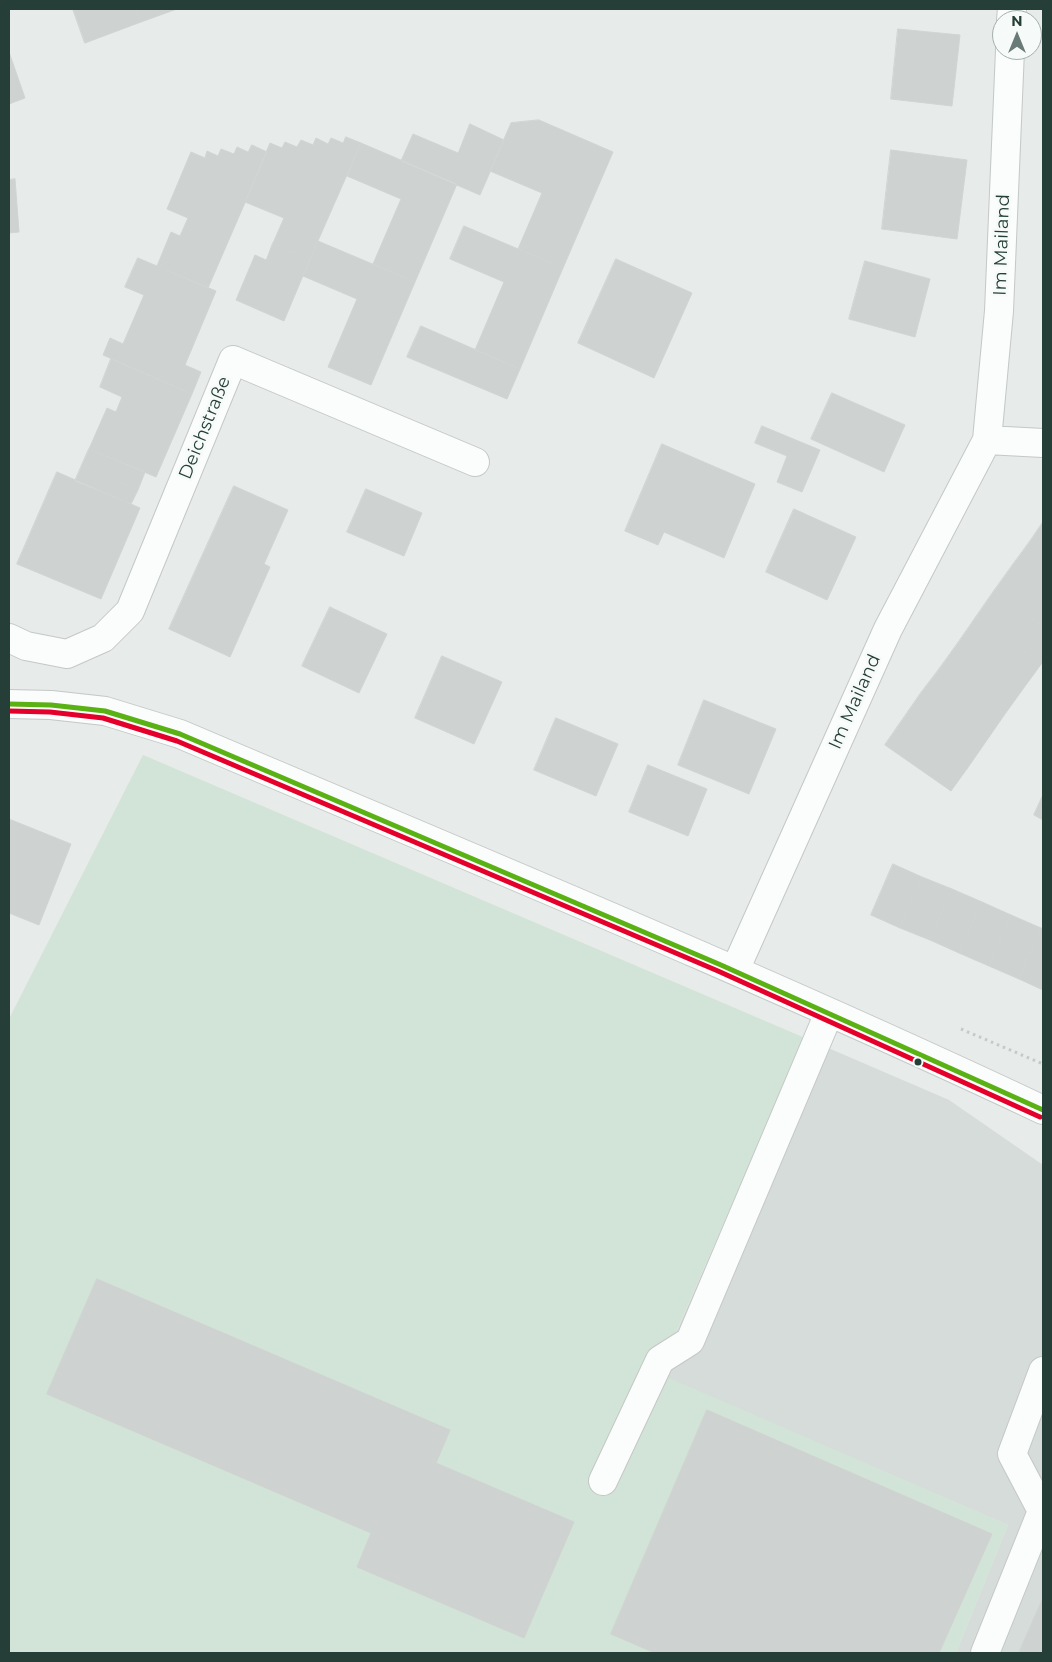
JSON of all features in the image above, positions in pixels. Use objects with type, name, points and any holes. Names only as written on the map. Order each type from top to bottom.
[{"type":"street","name":"Im Mailand","points":[[735,970],[888,629],[987,440],[999,311],[1010,60]]},
{"type":"street","name":"Deichstraße","points":[[9,638],[26,646],[67,654],[103,638],[130,611],[234,360],[476,462]]},
{"type":"street","points":[[987,440],[1043,443]]},
{"type":"street","points":[[9,704],[51,704],[106,712],[180,734],[735,970],[922,1053],[1043,1110]]},
{"type":"street","points":[[603,1481],[660,1360],[690,1341],[829,1013]]},
{"type":"street","points":[[985,1653],[1042,1511],[1012,1454],[1043,1371]]},
{"type":"shaded area","points":[[805,1038],[949,1100],[1043,1165],[1043,1653],[956,1653],[1008,1525],[658,1374]]},
{"type":"green space","points":[[143,755],[805,1038],[658,1373],[1008,1525],[956,1653],[9,1653],[9,1019]]},
{"type":"building","points":[[73,9],[136,9],[141,22],[85,43]]},
{"type":"building","points":[[136,9],[177,9],[141,22]]},
{"type":"building","points":[[898,29],[960,35],[952,106],[891,99]]},
{"type":"building","points":[[9,52],[25,98],[9,104]]},
{"type":"building","points":[[539,120],[613,152],[563,268],[518,249],[542,193],[490,171],[511,123]]},
{"type":"building","points":[[470,124],[504,140],[480,195],[401,161],[413,134],[458,153]]},
{"type":"building","points":[[346,137],[361,143],[310,259],[273,243],[284,218],[245,202],[270,143],[282,148],[285,142],[297,147],[301,140],[313,145],[316,138],[328,144],[331,138],[343,143]]},
{"type":"building","points":[[361,143],[457,184],[415,282],[373,264],[401,199],[347,176]]},
{"type":"building","points":[[252,145],[267,152],[208,288],[157,266],[171,232],[180,236],[188,218],[167,209],[191,152],[205,158],[207,151],[218,156],[221,149],[234,154],[237,147],[248,152]]},
{"type":"building","points":[[891,150],[967,160],[957,239],[882,229]]},
{"type":"building","points":[[15,179],[19,232],[9,233],[9,180]]},
{"type":"building","points":[[464,226],[563,268],[520,369],[475,350],[504,282],[450,259]]},
{"type":"building","points":[[318,241],[415,282],[371,385],[328,367],[357,299],[303,276]]},
{"type":"building","points":[[273,243],[310,259],[284,321],[236,300],[255,255],[266,260]]},
{"type":"building","points":[[138,258],[216,291],[185,365],[201,372],[192,394],[103,355],[110,338],[123,344],[144,295],[125,287]]},
{"type":"building","points":[[616,259],[692,293],[654,378],[578,343]]},
{"type":"building","points":[[865,261],[930,279],[915,337],[849,319]]},
{"type":"building","points":[[421,326],[520,369],[507,399],[407,357]]},
{"type":"building","points":[[111,359],[192,394],[156,477],[89,449],[107,408],[116,412],[122,397],[100,387]]},
{"type":"building","points":[[832,393],[905,425],[884,472],[811,439]]},
{"type":"building","points":[[762,426],[820,450],[802,492],[777,482],[787,456],[755,443]]},
{"type":"building","points":[[662,444],[755,484],[724,558],[664,532],[658,545],[625,531]]},
{"type":"building","points":[[89,449],[145,472],[138,490],[82,465]]},
{"type":"building","points":[[82,465],[138,490],[131,504],[75,481]]},
{"type":"building","points":[[57,472],[140,508],[101,599],[17,564]]},
{"type":"building","points":[[234,486],[288,510],[264,564],[270,567],[230,657],[169,629]]},
{"type":"building","points":[[366,489],[422,513],[404,556],[347,532]]},
{"type":"building","points":[[794,509],[856,537],[827,600],[766,572]]},
{"type":"building","points":[[1043,522],[1043,549],[1031,540]]},
{"type":"building","points":[[1031,540],[1043,549],[1043,588],[1012,566]]},
{"type":"building","points":[[1012,566],[1043,588],[1043,626],[994,591]]},
{"type":"building","points":[[994,591],[1043,626],[1042,663],[976,617]]},
{"type":"building","points":[[330,607],[387,634],[359,693],[302,666]]},
{"type":"building","points":[[976,617],[1042,663],[1023,689],[958,643]]},
{"type":"building","points":[[958,643],[1023,689],[1005,714],[940,668]]},
{"type":"building","points":[[442,656],[502,682],[474,744],[415,718]]},
{"type":"building","points":[[940,668],[1005,714],[987,740],[921,693]]},
{"type":"building","points":[[921,693],[987,740],[969,766],[903,719]]},
{"type":"building","points":[[704,700],[776,729],[749,794],[678,765]]},
{"type":"building","points":[[556,718],[618,744],[596,796],[534,770]]},
{"type":"building","points":[[903,719],[969,766],[951,791],[885,745]]},
{"type":"building","points":[[648,765],[707,789],[688,836],[629,812]]},
{"type":"building","points":[[1043,795],[1043,820],[1034,815]]},
{"type":"building","points":[[9,819],[71,844],[39,925],[9,913]]},
{"type":"building","points":[[893,864],[922,877],[900,928],[871,915]]},
{"type":"building","points":[[922,877],[952,889],[930,940],[900,928]]},
{"type":"building","points":[[952,889],[982,902],[959,953],[930,940]]},
{"type":"building","points":[[982,902],[1011,915],[989,966],[959,953]]},
{"type":"building","points":[[1011,915],[1041,928],[1019,979],[989,966]]},
{"type":"building","points":[[1041,928],[1043,929],[1043,990],[1019,979]]},
{"type":"building","points":[[97,1279],[450,1430],[436,1463],[574,1522],[524,1638],[357,1567],[371,1533],[47,1394]]},
{"type":"building","points":[[707,1410],[992,1534],[939,1653],[655,1653],[611,1634]]},
{"type":"building","points":[[1043,1598],[1043,1653],[1019,1653]]},
{"type":"transit line","points":[[9,704],[51,705],[105,711],[180,734],[721,965],[1043,1110]]},
{"type":"transit line","points":[[9,711],[50,712],[103,718],[177,741],[718,971],[1040,1117]]}]
